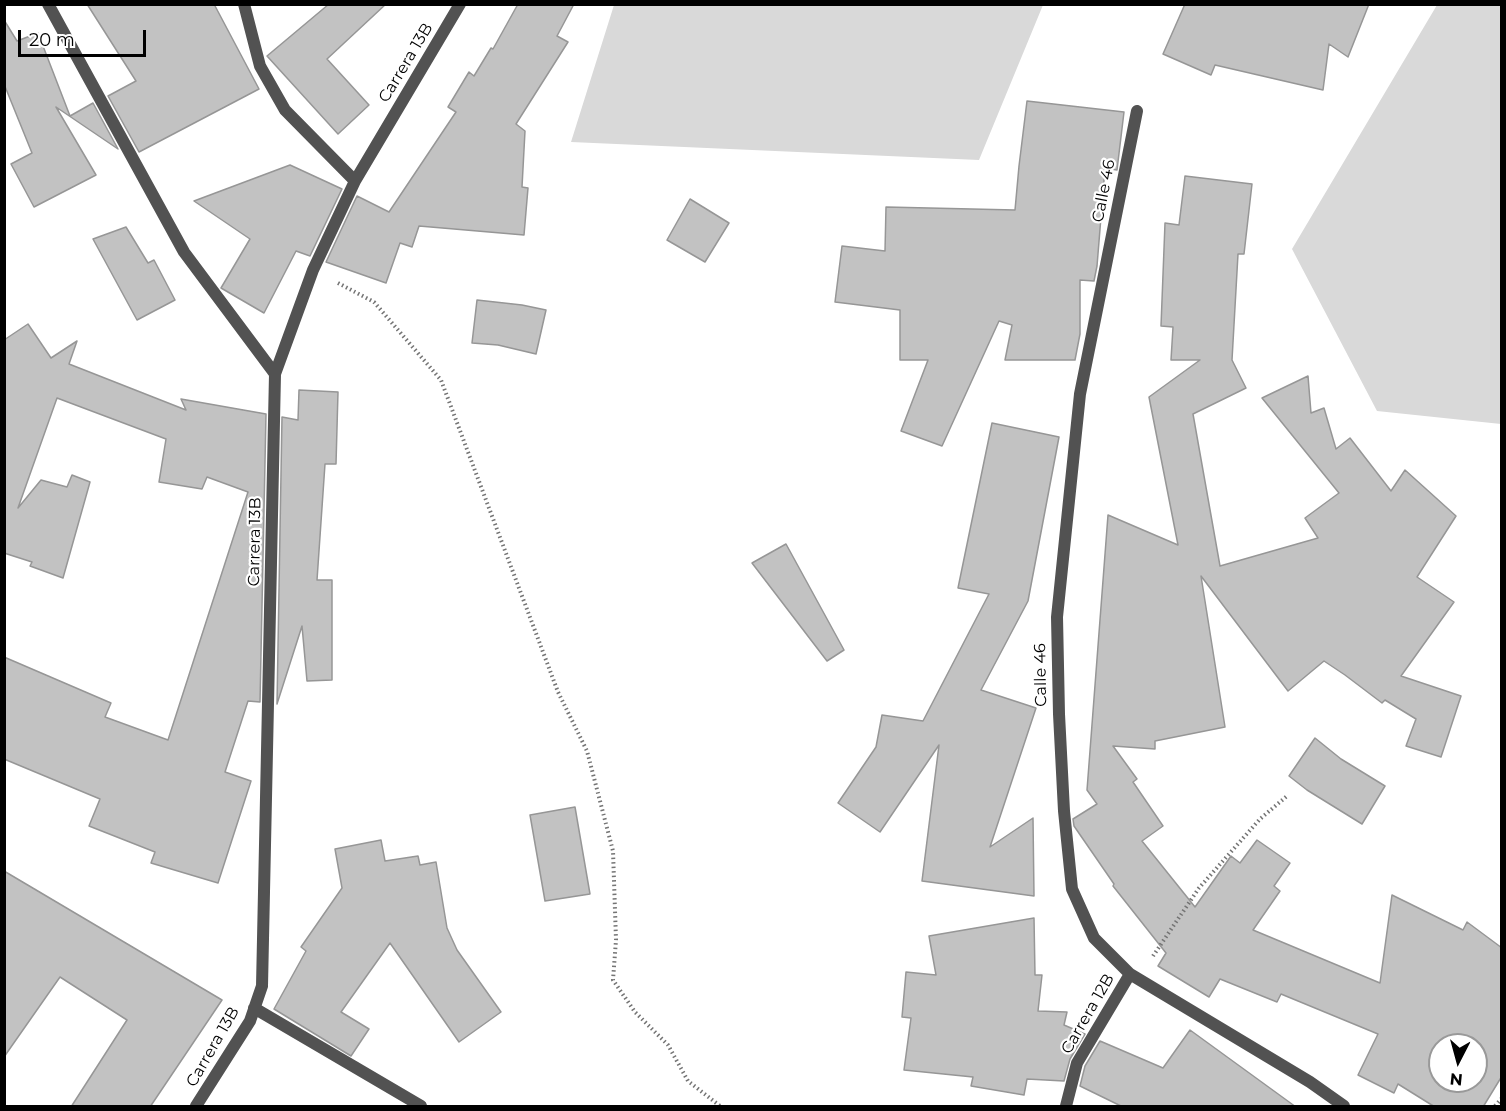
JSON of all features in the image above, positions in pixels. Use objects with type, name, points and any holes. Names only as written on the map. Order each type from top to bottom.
[{"type":"street","points":[[48,4],[184,252],[275,374]]},
{"type":"street","points":[[244,4],[260,66],[285,110],[355,181]]},
{"type":"street","name":"Carrera 13B","points":[[196,1107],[250,1021],[262,986],[275,374],[314,270],[355,181],[460,4]]},
{"type":"street","name":"Calle 46","points":[[1137,111],[1080,394],[1057,617],[1064,811],[1072,889],[1094,938],[1134,977],[1310,1082],[1344,1107]]},
{"type":"street","name":"Carrera 12B","points":[[1066,1107],[1077,1063],[1134,977]]},
{"type":"street","points":[[254,1008],[422,1107]]},
{"type":"path","points":[[314,270],[374,302],[441,380],[558,692],[587,751],[613,851],[616,940],[613,980],[635,1012],[668,1046],[688,1081],[720,1107]]},
{"type":"path","points":[[1134,977],[1199,888],[1260,819],[1287,796]]},
{"type":"path","points":[[1495,1107],[1502,1098]]},
{"type":"shaded area","points":[[614,4],[1043,5],[979,160],[571,142]]},
{"type":"shaded area","points":[[1437,5],[1501,5],[1501,424],[1377,411],[1292,249]]},
{"type":"building","points":[[87,4],[214,4],[259,89],[139,152],[108,96],[136,81]]},
{"type":"building","points":[[329,4],[386,4],[327,59],[369,105],[338,134],[267,56]]},
{"type":"building","points":[[518,4],[574,4],[557,36],[568,42],[516,124],[525,131],[522,187],[528,188],[524,235],[419,226],[412,247],[400,243],[386,283],[326,262],[357,196],[389,212],[456,112],[448,107],[469,72],[474,76],[491,48],[493,49]]},
{"type":"building","points":[[1185,4],[1369,4],[1348,57],[1329,44],[1323,90],[1215,65],[1211,75],[1163,54]]},
{"type":"building","points":[[4,20],[17,41],[38,33],[70,116],[93,103],[118,149],[56,107],[96,175],[34,207],[11,164],[32,153],[4,84]]},
{"type":"building","points":[[1027,101],[1124,112],[1117,170],[1105,168],[1094,281],[1080,280],[1080,334],[1075,360],[1005,360],[1012,325],[999,321],[942,446],[901,431],[928,360],[900,360],[900,310],[835,302],[842,246],[885,251],[886,207],[1015,210]]},
{"type":"building","points":[[290,165],[342,189],[310,256],[296,251],[264,313],[221,288],[250,239],[194,201]]},
{"type":"building","points":[[1185,176],[1252,184],[1244,254],[1238,254],[1232,360],[1246,388],[1193,414],[1220,566],[1318,538],[1305,518],[1339,493],[1262,398],[1308,376],[1311,413],[1324,408],[1336,449],[1350,438],[1391,491],[1405,470],[1456,516],[1417,577],[1454,602],[1401,676],[1461,696],[1441,757],[1406,746],[1416,719],[1385,700],[1382,703],[1324,661],[1288,691],[1201,576],[1225,727],[1155,741],[1155,749],[1113,746],[1137,779],[1133,782],[1163,826],[1142,841],[1195,907],[1231,856],[1240,863],[1257,840],[1290,863],[1274,886],[1280,891],[1253,930],[1380,983],[1392,895],[1463,930],[1467,922],[1502,948],[1502,1076],[1483,1107],[1435,1107],[1398,1084],[1394,1093],[1358,1075],[1378,1034],[1281,994],[1277,1002],[1220,979],[1209,997],[1158,966],[1166,953],[1113,886],[1114,884],[1074,826],[1073,819],[1097,804],[1087,790],[1108,515],[1178,545],[1149,397],[1200,360],[1171,360],[1173,327],[1161,326],[1165,223],[1179,225]]},
{"type":"building","points":[[690,199],[729,223],[705,262],[667,240]]},
{"type":"building","points":[[126,227],[148,263],[154,260],[175,300],[137,320],[93,239]]},
{"type":"building","points":[[477,300],[546,310],[536,354],[498,345],[472,343]]},
{"type":"building","points":[[28,324],[51,358],[77,341],[69,364],[186,410],[181,399],[266,414],[260,702],[248,701],[225,772],[251,781],[218,883],[151,863],[155,852],[89,826],[100,799],[4,759],[4,657],[111,703],[105,717],[168,740],[248,492],[207,477],[202,489],[159,482],[166,439],[57,398],[18,508],[41,480],[67,487],[72,475],[90,482],[63,578],[30,566],[32,562],[4,553],[4,340]]},
{"type":"building","points":[[299,390],[338,392],[336,464],[325,464],[317,580],[332,580],[332,680],[307,681],[302,626],[277,704],[282,417],[298,420]]},
{"type":"building","points":[[992,423],[1059,437],[1028,601],[981,690],[1036,708],[990,847],[1033,818],[1034,896],[922,881],[939,745],[880,832],[838,803],[876,747],[882,715],[923,721],[989,594],[958,588]]},
{"type":"building","points":[[786,544],[844,650],[827,661],[752,563]]},
{"type":"building","points":[[1315,738],[1341,759],[1385,786],[1362,824],[1307,790],[1289,776]]},
{"type":"building","points":[[575,807],[590,894],[545,901],[530,815]]},
{"type":"building","points":[[381,840],[385,861],[418,856],[420,865],[436,862],[447,928],[457,950],[501,1012],[459,1042],[390,943],[341,1012],[369,1029],[351,1056],[274,1009],[306,951],[301,947],[342,888],[335,849]]},
{"type":"building","points":[[4,871],[222,1000],[150,1107],[71,1107],[127,1020],[60,977],[4,1057]]},
{"type":"building","points":[[1034,918],[1035,975],[1042,975],[1038,1011],[1067,1012],[1064,1025],[1085,1034],[1070,1059],[1064,1081],[1027,1079],[1024,1095],[971,1086],[973,1077],[904,1070],[911,1018],[902,1017],[906,972],[936,975],[929,936]]},
{"type":"building","points":[[1190,1030],[1296,1107],[1123,1107],[1080,1086],[1085,1066],[1100,1041],[1163,1068]]}]
